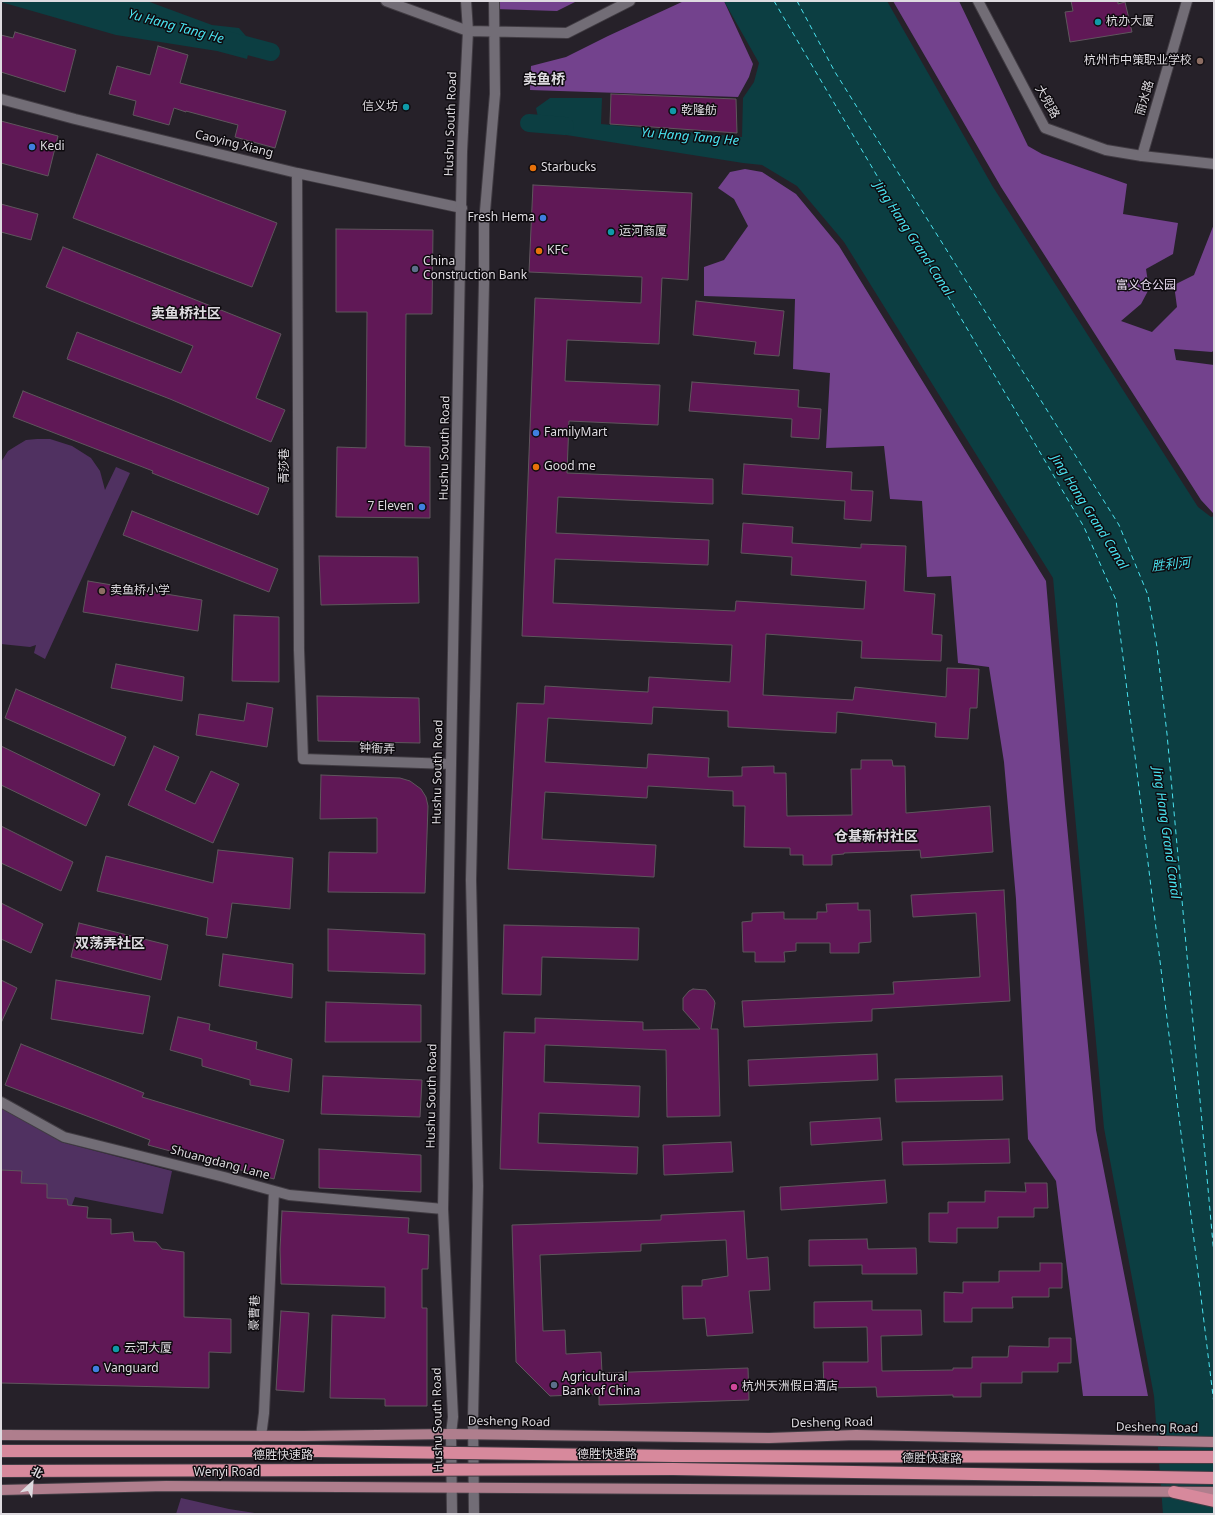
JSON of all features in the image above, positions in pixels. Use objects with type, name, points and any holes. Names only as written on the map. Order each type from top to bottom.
[{"type":"highway","name":"德胜快速路","points":[[1,1451],[318,1451],[675,1456],[1214,1457]]},
{"type":"highway","name":"德胜快速路","points":[[1,1471],[673,1469],[1214,1478]]},
{"type":"highway","points":[[1174,1492],[1214,1501]]},
{"type":"main road","points":[[386,1],[468,31],[567,33],[630,1]]},
{"type":"main road","name":"Hushu South Road","points":[[452,1514],[451,1434],[453,1417],[443,1209],[462,152],[468,31],[466,1]]},
{"type":"main road","points":[[474,1514],[473,1418],[478,1186],[470,880],[484,284],[484,223],[495,94],[494,1]]},
{"type":"main road","name":"大兜路","points":[[978,1],[1045,128],[1106,150],[1142,156],[1214,164]]},
{"type":"main road","name":"丽水路","points":[[1142,156],[1187,1]]},
{"type":"main road","name":"Caoying Xiang","points":[[1,99],[75,119],[296,173],[462,208]]},
{"type":"main road","name":"青莎巷","points":[[296,173],[299,650],[303,759]]},
{"type":"main road","name":"钟衙弄","points":[[303,759],[451,764]]},
{"type":"main road","name":"Shuangdang Lane","points":[[1,1102],[64,1137],[289,1195],[443,1209]]},
{"type":"main road","name":"豪曹巷","points":[[261,1436],[264,1413],[274,1191]]},
{"type":"main road","points":[[1,1435],[261,1436],[451,1434]]},
{"type":"main road","name":"Desheng Road","points":[[451,1434],[769,1438],[856,1435],[1214,1442]]},
{"type":"main road","name":"Wenyi Road","points":[[1,1490],[166,1486],[452,1487]]},
{"type":"main road","points":[[452,1487],[862,1491],[1214,1492]]},
{"type":"shaded area","points":[[50,439],[72,446],[91,458],[100,471],[105,490],[116,467],[130,473],[45,659],[34,653],[36,645],[30,647],[1,644],[1,462],[8,451],[26,440]]},
{"type":"shaded area","points":[[1,1102],[61,1142],[172,1171],[163,1214],[75,1197],[69,1213],[1,1208]]},
{"type":"shaded area","points":[[181,1498],[229,1509],[261,1514],[176,1514]]},
{"type":"green space","points":[[494,1],[577,1],[557,11],[495,9]]},
{"type":"green space","points":[[684,1],[724,1],[753,64],[749,77],[738,97],[530,90],[531,66],[566,57]]},
{"type":"green space","name":"富义仓公园","points":[[893,1],[959,1],[1028,146],[1042,154],[1127,184],[1123,214],[1178,223],[1173,254],[1146,269],[1149,289],[1141,304],[1121,321],[1152,332],[1177,307],[1174,285],[1194,275],[1214,224],[1214,350],[1212,352],[1174,349],[1176,360],[1214,365],[1213,513],[1201,500],[1001,187]]},
{"type":"green space","points":[[745,169],[762,172],[796,194],[839,246],[1046,581],[1065,804],[1096,1130],[1148,1396],[1083,1396],[1056,1181],[1028,1139],[1016,899],[1004,762],[989,667],[958,663],[951,576],[927,577],[922,501],[890,499],[884,446],[826,448],[830,373],[793,369],[795,299],[704,296],[704,267],[724,260],[748,226],[734,199],[718,188],[730,172]]},
{"type":"water","points":[[1,1],[147,1],[212,25],[239,28],[251,42],[247,59],[217,51],[116,35]]},
{"type":"water","points":[[724,1],[887,1],[993,187],[1198,507],[1211,517],[1214,516],[1214,1514],[1163,1514],[1154,1396],[1104,1128],[1053,578],[844,242],[797,186],[762,165],[541,131],[536,108],[550,98],[602,98],[601,124],[742,137],[743,98],[754,82],[759,63]]},
{"type":"building","name":"杭办大厦","points":[[1071,1],[1118,1],[1118,4],[1125,2],[1132,32],[1070,42],[1065,12],[1073,11]]},
{"type":"building","points":[[15,32],[76,50],[65,92],[1,72],[1,35],[13,38]]},
{"type":"building","points":[[158,46],[188,55],[180,83],[286,111],[275,148],[235,137],[238,125],[174,108],[169,125],[133,115],[136,101],[109,94],[117,66],[150,75]]},
{"type":"building","name":"乾隆舫","points":[[611,94],[736,99],[737,133],[610,124]]},
{"type":"building","points":[[1,121],[58,136],[48,176],[1,163]]},
{"type":"building","points":[[97,154],[277,223],[252,287],[73,218]]},
{"type":"building","points":[[533,185],[692,193],[688,280],[662,278],[659,344],[567,340],[565,381],[660,385],[658,425],[569,421],[567,473],[713,479],[713,504],[558,497],[556,533],[709,540],[708,565],[555,559],[553,603],[735,611],[736,601],[864,609],[866,581],[791,575],[792,557],[741,553],[743,523],[793,527],[792,543],[861,548],[861,544],[906,546],[904,591],[935,594],[932,634],[942,635],[941,661],[861,658],[862,641],[766,634],[763,695],[853,700],[855,687],[946,697],[947,668],[979,669],[977,708],[970,708],[968,739],[935,737],[936,723],[837,712],[836,733],[728,727],[728,711],[653,707],[652,724],[548,718],[545,762],[647,768],[648,754],[709,758],[708,777],[742,776],[742,767],[774,766],[774,773],[786,773],[787,816],[852,815],[851,769],[861,769],[861,760],[892,760],[893,766],[905,766],[906,813],[990,806],[993,852],[921,858],[920,850],[844,853],[832,855],[832,865],[803,865],[803,855],[790,855],[790,848],[744,847],[745,806],[733,806],[733,791],[648,786],[647,798],[545,792],[542,839],[656,845],[654,877],[508,869],[517,703],[544,704],[545,686],[648,692],[649,677],[730,682],[732,645],[522,636],[535,298],[641,303],[642,277],[529,272]]},
{"type":"building","points":[[1,204],[38,214],[31,240],[1,232]]},
{"type":"building","points":[[336,229],[433,230],[432,314],[406,314],[405,446],[430,447],[430,518],[336,517],[337,447],[366,448],[367,312],[336,312]]},
{"type":"building","points":[[63,247],[281,334],[256,398],[285,410],[271,442],[170,399],[67,359],[77,332],[181,373],[193,346],[46,287]]},
{"type":"building","points":[[696,301],[784,311],[779,356],[754,354],[756,342],[693,335]]},
{"type":"building","points":[[692,382],[799,390],[798,407],[821,409],[819,439],[791,437],[792,419],[689,411]]},
{"type":"building","points":[[23,391],[269,488],[258,515],[152,473],[153,471],[13,417]]},
{"type":"building","points":[[744,464],[852,472],[851,490],[873,491],[871,521],[844,519],[845,501],[742,494]]},
{"type":"building","points":[[132,511],[278,569],[269,592],[123,535]]},
{"type":"building","points":[[319,556],[418,557],[419,603],[321,605]]},
{"type":"building","points":[[88,581],[202,600],[198,631],[83,612]]},
{"type":"building","points":[[234,615],[279,617],[279,682],[232,681]]},
{"type":"building","points":[[116,664],[184,677],[182,701],[111,688]]},
{"type":"building","points":[[16,689],[126,737],[114,766],[5,718]]},
{"type":"building","points":[[317,696],[419,698],[420,743],[318,741]]},
{"type":"building","points":[[247,703],[273,708],[267,747],[196,735],[199,714],[244,721]]},
{"type":"building","points":[[1,746],[100,794],[86,826],[1,785]]},
{"type":"building","points":[[154,746],[179,757],[165,790],[195,804],[211,771],[239,784],[213,843],[128,805]]},
{"type":"building","points":[[321,775],[400,778],[410,781],[421,789],[426,797],[428,806],[425,893],[328,892],[329,852],[377,853],[377,818],[320,819]]},
{"type":"building","points":[[1,826],[73,862],[61,891],[1,863]]},
{"type":"building","points":[[218,850],[293,858],[290,909],[232,903],[227,938],[206,935],[208,918],[97,891],[106,856],[213,883]]},
{"type":"building","points":[[1004,890],[1010,1001],[872,1009],[872,1021],[744,1027],[742,1001],[894,994],[893,982],[980,977],[976,913],[913,917],[911,895]]},
{"type":"building","points":[[1,903],[43,924],[31,953],[1,939]]},
{"type":"building","points":[[858,903],[858,910],[870,910],[871,942],[859,943],[859,953],[830,953],[830,943],[796,943],[796,951],[784,952],[785,962],[755,962],[755,952],[743,952],[742,922],[752,921],[752,913],[784,912],[784,919],[817,919],[817,912],[827,912],[826,904]]},
{"type":"building","points":[[79,923],[168,945],[161,980],[71,957]]},
{"type":"building","points":[[504,925],[639,928],[638,960],[542,957],[541,995],[502,994]]},
{"type":"building","points":[[328,929],[425,934],[425,974],[328,971]]},
{"type":"building","points":[[223,954],[293,964],[292,998],[219,986]]},
{"type":"building","points":[[1,980],[17,988],[1,1023]]},
{"type":"building","points":[[56,980],[150,996],[143,1034],[51,1019]]},
{"type":"building","points":[[693,989],[706,990],[715,1003],[711,1029],[718,1029],[720,1116],[667,1117],[666,1050],[545,1045],[544,1082],[640,1086],[639,1117],[539,1113],[538,1143],[638,1147],[637,1174],[500,1169],[504,1032],[535,1033],[535,1018],[643,1022],[643,1030],[700,1029],[683,1010],[683,998]]},
{"type":"building","points":[[326,1002],[421,1005],[421,1042],[325,1042]]},
{"type":"building","points":[[178,1017],[210,1024],[209,1030],[257,1042],[256,1049],[292,1059],[289,1092],[250,1085],[250,1080],[202,1066],[202,1059],[170,1050]]},
{"type":"building","points":[[21,1044],[144,1093],[142,1097],[284,1140],[274,1179],[148,1145],[150,1140],[5,1085]]},
{"type":"building","points":[[877,1054],[878,1080],[749,1086],[748,1060]]},
{"type":"building","points":[[323,1076],[422,1080],[420,1117],[321,1114]]},
{"type":"building","points":[[1002,1076],[1003,1100],[896,1102],[895,1079]]},
{"type":"building","points":[[880,1118],[882,1140],[811,1145],[810,1122]]},
{"type":"building","points":[[1009,1139],[1010,1163],[903,1165],[902,1142]]},
{"type":"building","points":[[731,1142],[733,1172],[664,1175],[663,1145]]},
{"type":"building","points":[[319,1149],[421,1155],[421,1192],[319,1188]]},
{"type":"building","points":[[1,1170],[22,1171],[21,1183],[47,1184],[47,1198],[67,1199],[68,1205],[88,1207],[87,1218],[111,1219],[111,1234],[133,1232],[134,1241],[156,1242],[162,1249],[184,1252],[184,1317],[231,1319],[231,1353],[209,1352],[209,1388],[1,1383]]},
{"type":"building","points":[[885,1180],[887,1203],[781,1210],[780,1187]]},
{"type":"building","points":[[1025,1183],[1047,1183],[1048,1208],[1034,1208],[1034,1217],[998,1217],[998,1228],[957,1228],[957,1243],[929,1242],[929,1213],[948,1213],[948,1202],[985,1202],[985,1191],[1026,1192]]},
{"type":"building","points":[[282,1211],[409,1218],[408,1233],[429,1235],[428,1269],[422,1269],[422,1308],[427,1308],[427,1406],[385,1406],[385,1399],[330,1398],[332,1315],[385,1318],[385,1287],[281,1284],[280,1249]]},
{"type":"building","points":[[744,1211],[747,1259],[768,1257],[770,1290],[749,1291],[753,1333],[707,1336],[705,1318],[683,1319],[682,1286],[702,1286],[702,1280],[728,1276],[726,1240],[641,1244],[641,1251],[540,1255],[543,1331],[565,1330],[566,1354],[601,1352],[602,1373],[748,1368],[749,1400],[599,1405],[599,1394],[550,1396],[516,1362],[512,1225],[661,1220],[661,1215]]},
{"type":"building","points":[[867,1239],[868,1249],[916,1248],[917,1274],[862,1274],[862,1265],[809,1266],[809,1240]]},
{"type":"building","points":[[1040,1263],[1062,1263],[1062,1288],[1049,1288],[1049,1297],[1012,1297],[1013,1308],[972,1308],[972,1322],[944,1322],[944,1292],[963,1293],[963,1282],[999,1282],[999,1271],[1040,1271]]},
{"type":"building","points":[[872,1301],[872,1310],[921,1310],[922,1335],[881,1336],[882,1371],[953,1370],[953,1368],[972,1368],[972,1357],[1008,1357],[1009,1346],[1049,1347],[1049,1338],[1071,1338],[1071,1363],[1058,1363],[1058,1372],[1022,1372],[1022,1383],[981,1383],[981,1397],[953,1397],[953,1395],[877,1397],[876,1387],[824,1388],[823,1362],[868,1362],[867,1327],[814,1328],[814,1302]]},
{"type":"building","points":[[281,1311],[309,1313],[304,1392],[276,1390]]},
{"type":"waterway","name":"Yu Hang Tang He","points":[[226,40],[271,52]]},
{"type":"waterway","name":"Yu Hang Tang He","points":[[529,123],[565,126]]},
{"type":"ferry route","points":[[774,1],[1084,527],[1116,600],[1214,1404]]},
{"type":"ferry route","points":[[797,1],[835,72],[1119,525],[1148,595],[1157,647],[1167,734],[1214,1255]]},
{"type":"place","name":"杭办大厦","points":[[1098,22]]},
{"type":"place","name":"杭州市中策职业学校","points":[[1200,61]]},
{"type":"place","name":"信义坊","points":[[406,107]]},
{"type":"place","name":"乾隆舫","points":[[673,111]]},
{"type":"place","name":"Kedi","points":[[32,147]]},
{"type":"place","name":"Starbucks","points":[[533,168]]},
{"type":"place","name":"Fresh Hema","points":[[543,218]]},
{"type":"place","name":"运河商厦","points":[[611,232]]},
{"type":"place","name":"KFC","points":[[539,251]]},
{"type":"place","name":"China Construction Bank","points":[[415,269]]},
{"type":"place","name":"FamilyMart","points":[[536,433]]},
{"type":"place","name":"Good me","points":[[536,467]]},
{"type":"place","name":"7 Eleven","points":[[422,507]]},
{"type":"place","name":"卖鱼桥小学","points":[[102,591]]},
{"type":"place","name":"云河大厦","points":[[116,1349]]},
{"type":"place","name":"Vanguard","points":[[96,1369]]},
{"type":"place","name":"Agricultural Bank of China","points":[[554,1385]]},
{"type":"place","name":"杭州天洲假日酒店","points":[[734,1387]]},
{"type":"district","name":"卖鱼桥","points":[[544,80]]},
{"type":"district","name":"卖鱼桥社区","points":[[186,314]]},
{"type":"district","name":"仓基新村社区","points":[[876,837]]},
{"type":"district","name":"双荡弄社区","points":[[110,944]]},
{"type":"water label","name":"Jing Hang Grand Canal","points":[[913,239]]},
{"type":"water label","name":"Jing Hang Grand Canal","points":[[1089,512]]},
{"type":"water label","name":"胜利河","points":[[1171,565]]},
{"type":"water label","name":"Jing Hang Grand Canal","points":[[1166,833]]}]
